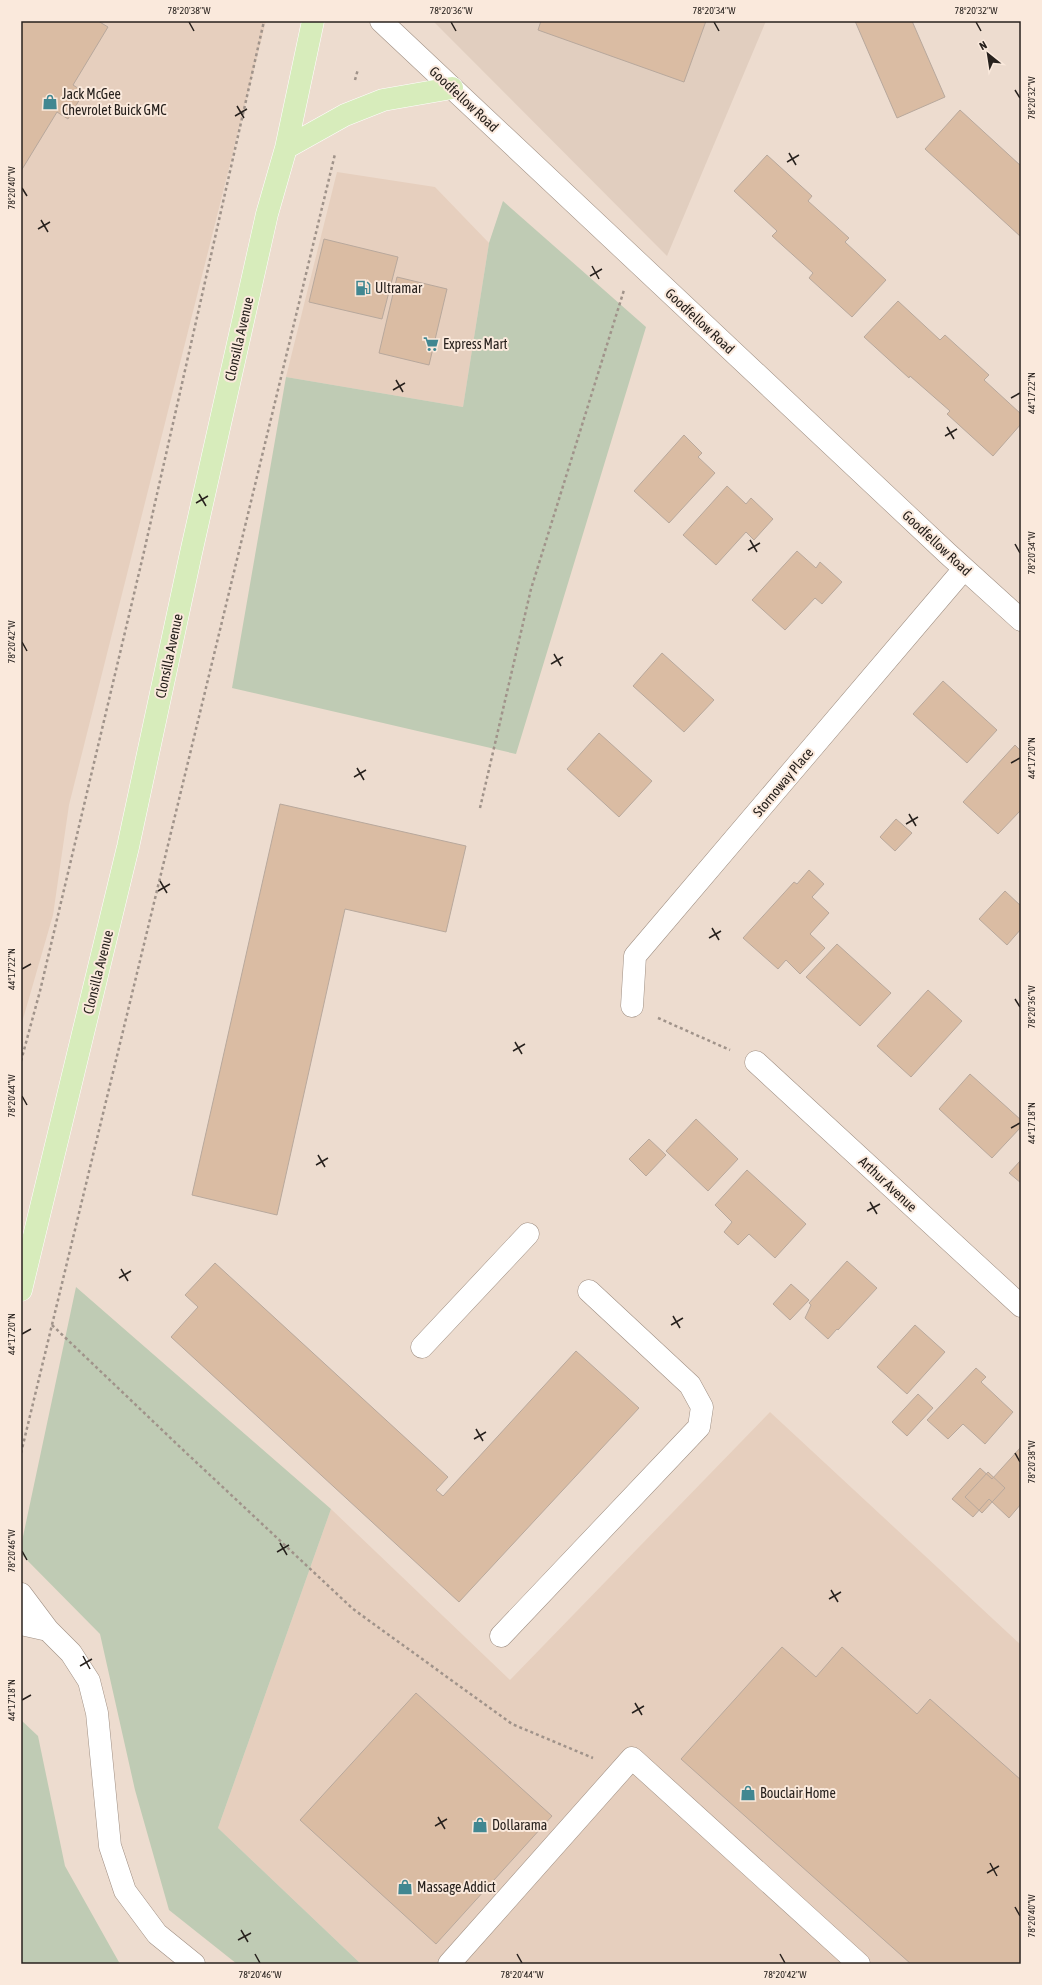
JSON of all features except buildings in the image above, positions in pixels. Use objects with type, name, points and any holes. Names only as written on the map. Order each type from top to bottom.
[{"type":"main road","name":"Clonsilla Avenue","points":[[21,1290],[128,847],[192,545],[267,214],[286,148],[313,21]]},
{"type":"main road","points":[[286,148],[345,115],[383,100],[452,88]]},
{"type":"street","name":"Goodfellow Road","points":[[381,21],[964,569],[1021,620]]},
{"type":"street","name":"Stornoway Place","points":[[632,1006],[635,956],[964,569]]},
{"type":"street","name":"Arthur Avenue","points":[[756,1062],[1021,1306]]},
{"type":"street","points":[[422,1346],[528,1234]]},
{"type":"street","points":[[501,1636],[699,1427],[702,1407],[690,1385],[589,1292]]},
{"type":"street","points":[[21,1594],[48,1630],[71,1653],[89,1681],[97,1713],[110,1846],[125,1891],[157,1934],[194,1964]]},
{"type":"street","points":[[21,1624],[48,1630]]},
{"type":"street","points":[[454,1962],[632,1758],[859,1964]]},
{"type":"path","points":[[21,1061],[40,991],[143,556],[264,21]]},
{"type":"path","points":[[21,1453],[345,115],[358,69]]},
{"type":"path","points":[[480,808],[531,589],[634,258]]},
{"type":"path","points":[[632,1006],[756,1062]]},
{"type":"path","points":[[52,1325],[181,1448],[353,1608],[512,1724],[620,1770]]},
{"type":"shaded area","points":[[21,21],[266,21],[69,805],[53,915],[21,1026]]},
{"type":"shaded area","points":[[433,21],[766,21],[667,256]]},
{"type":"shaded area","points":[[337,172],[435,187],[489,243],[463,407],[286,377]]},
{"type":"shaded area","points":[[770,1412],[1021,1645],[1021,1964],[361,1964],[218,1828],[331,1509],[510,1680]]},
{"type":"green space","points":[[503,201],[646,327],[516,754],[232,688],[286,377],[463,407],[489,243]]},
{"type":"green space","points":[[76,1287],[331,1509],[218,1828],[361,1964],[237,1964],[169,1910],[135,1790],[100,1634],[21,1554],[21,1546]]},
{"type":"green space","points":[[21,1720],[38,1736],[65,1866],[120,1964],[21,1964]]},
{"type":"place","name":"Jack McGee Chevrolet Buick GMC","points":[[50,102]]},
{"type":"place","name":"Ultramar","points":[[363,288]]},
{"type":"place","name":"Express Mart","points":[[431,344]]},
{"type":"place","name":"Bouclair Home","points":[[748,1793]]},
{"type":"place","name":"Dollarama","points":[[480,1825]]},
{"type":"place","name":"Massage Addict","points":[[405,1887]]}]
